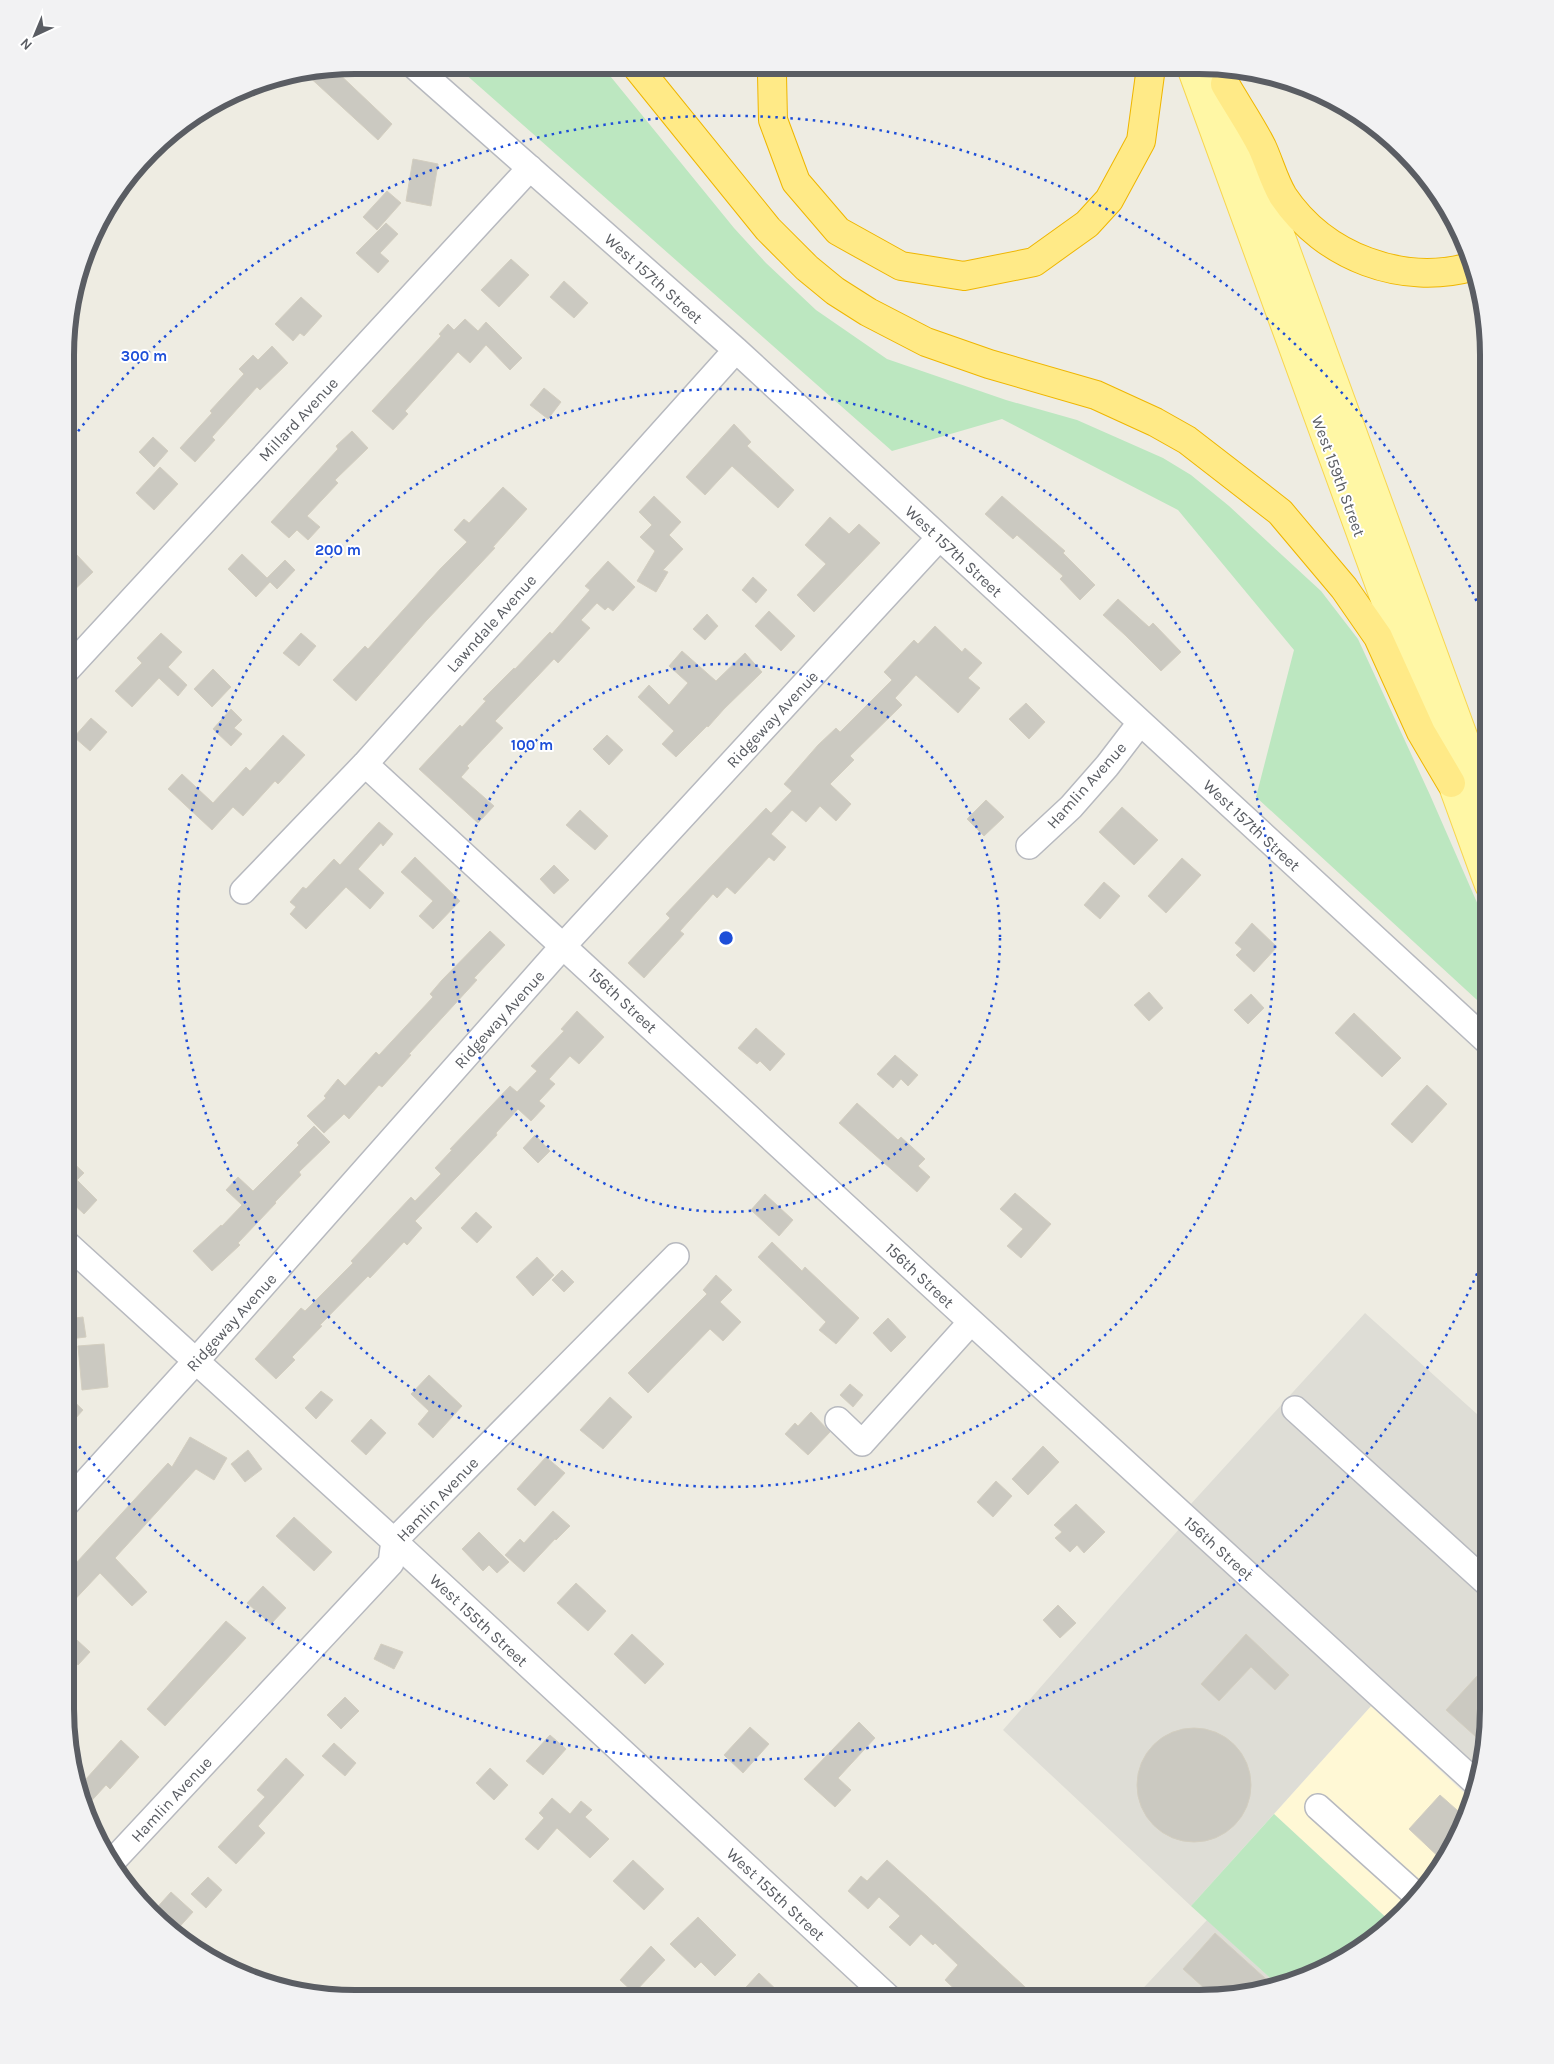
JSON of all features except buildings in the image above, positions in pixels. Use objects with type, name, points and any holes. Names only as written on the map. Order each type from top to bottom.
[{"type":"highway","points":[[642,74],[768,229],[807,268],[835,291],[868,312],[926,342],[989,364],[1096,395],[1155,422],[1187,440],[1280,512],[1344,588],[1378,637],[1421,732],[1451,783]]},
{"type":"highway","points":[[772,74],[773,120],[796,182],[838,232],[901,266],[964,276],[1034,262],[1087,224],[1109,200],[1141,141],[1150,74]]},
{"type":"highway","points":[[1222,76],[1261,146],[1282,195],[1301,218],[1322,237],[1344,252],[1390,269],[1412,273],[1438,273],[1466,268]]},
{"type":"main road","name":"West 159th Street","points":[[1194,74],[1480,861]]},
{"type":"main road","name":"West 159th Street","points":[[1222,76],[1480,782]]},
{"type":"street","name":"West 157th Street","points":[[423,74],[736,350],[1480,1035]]},
{"type":"street","name":"Millard Avenue","points":[[74,662],[530,168]]},
{"type":"street","name":"Lawndale Avenue","points":[[243,891],[365,764],[736,350]]},
{"type":"street","name":"Ridgeway Avenue","points":[[74,1494],[195,1362],[564,945],[939,538]]},
{"type":"street","name":"Hamlin Avenue","points":[[1029,846],[1071,807],[1107,766],[1140,723]]},
{"type":"street","name":"156th Street","points":[[365,764],[1472,1779]]},
{"type":"street","name":"West 155th Street","points":[[74,1250],[880,1990]]},
{"type":"street","name":"Hamlin Avenue","points":[[116,1858],[391,1563],[394,1542],[676,1256]]},
{"type":"street","points":[[838,1420],[862,1443],[972,1322]]},
{"type":"street","points":[[1295,1409],[1480,1577]]},
{"type":"street","points":[[1318,1807],[1412,1892]]},
{"type":"shaded area","points":[[1365,1313],[1480,1417],[1480,1727],[1474,1769],[1190,1505]]},
{"type":"shaded area","points":[[1180,1528],[1371,1706],[1191,1906],[1003,1730]]},
{"type":"shaded area","points":[[1371,1706],[1466,1795],[1459,1817],[1443,1850],[1422,1880],[1398,1908],[1386,1918],[1274,1814]]},
{"type":"shaded area","points":[[1207,1920],[1273,1981],[1217,1990],[1141,1990]]},
{"type":"green space","points":[[465,74],[609,74],[734,228],[766,263],[816,310],[887,359],[1006,400],[1077,420],[1163,458],[1191,475],[1229,506],[1321,591],[1358,639],[1480,909],[1480,1003],[1256,797],[1294,650],[1178,510],[1002,419],[892,451]]},
{"type":"green space","points":[[1274,1814],[1386,1918],[1340,1953],[1307,1969],[1273,1981],[1191,1906]]}]
